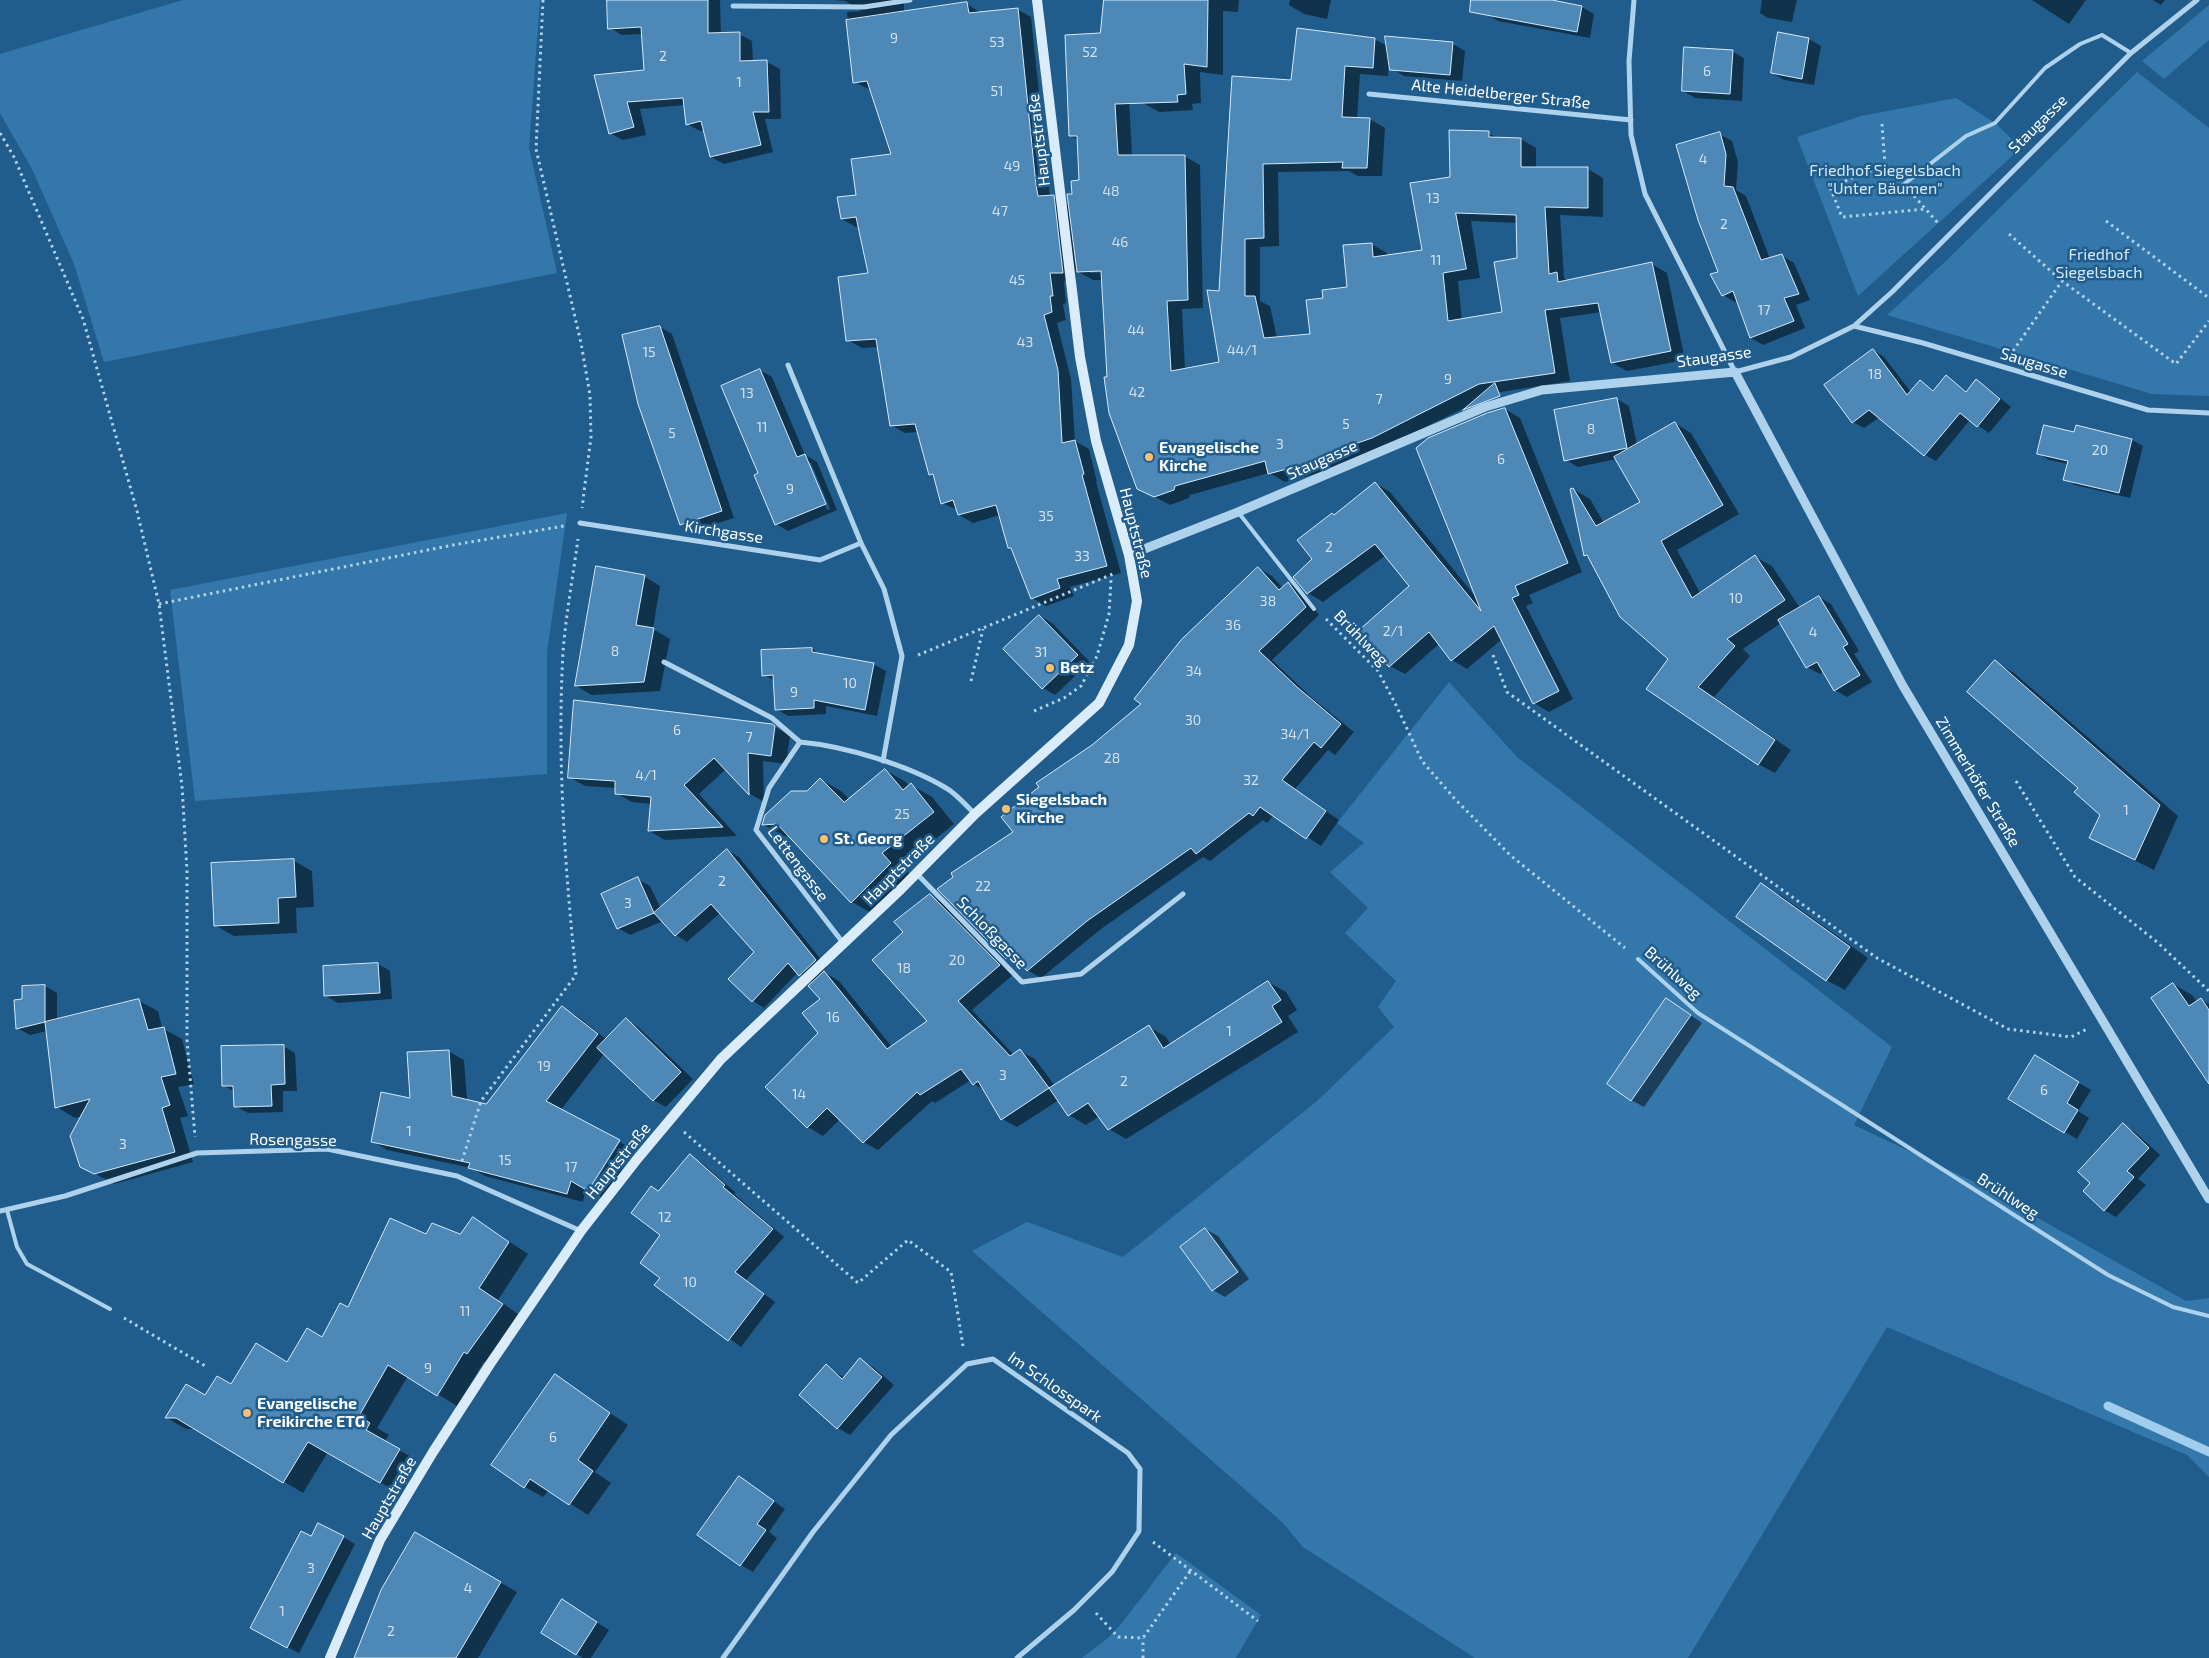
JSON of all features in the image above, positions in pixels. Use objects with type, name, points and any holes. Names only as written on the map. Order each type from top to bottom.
[{"type":"main road","name":"Hauptstraße","points":[[330,1658],[380,1540],[490,1364],[581,1231],[721,1059],[917,874],[974,814],[1099,703],[1129,644],[1137,601],[1128,555],[1096,441],[1080,357],[1037,0]]},
{"type":"street","points":[[733,6],[864,7],[910,0]]},
{"type":"street","points":[[1634,0],[1629,61],[1631,135],[1645,194],[1735,372]]},
{"type":"street","name":"Staugasse","points":[[1128,555],[1238,512],[1484,408],[1542,390],[1735,372],[1791,357],[1854,326],[1892,292],[2131,53],[2197,0]]},
{"type":"street","name":"Alte Heidelberger Straße","points":[[1369,94],[1631,120]]},
{"type":"street","name":"Saugasse","points":[[1854,326],[1923,343],[2148,410],[2209,413]]},
{"type":"street","points":[[788,364],[861,543],[884,589],[902,656],[883,761]]},
{"type":"street","name":"Zimmerhöfer Straße","points":[[1735,372],[1904,686],[2209,1199]]},
{"type":"street","name":"Kirchgasse","points":[[580,523],[820,560],[861,543]]},
{"type":"street","points":[[664,662],[772,718],[800,742],[827,745],[883,761],[948,788],[974,814]]},
{"type":"street","name":"Lettengasse","points":[[800,742],[769,788],[756,830],[844,944]]},
{"type":"street","name":"Schloßgasse","points":[[917,874],[1022,982],[1081,974],[1183,894]]},
{"type":"street","name":"Rosengasse","points":[[0,1211],[65,1196],[197,1153],[327,1149],[457,1176],[581,1231]]},
{"type":"street","name":"Im Schlosspark","points":[[966,1364],[993,1359],[1128,1453],[1140,1469],[1139,1531]]},
{"type":"street","points":[[723,1658],[812,1532],[891,1435],[966,1364]]},
{"type":"street","points":[[1017,1658],[1084,1600],[1112,1572],[1139,1531]]},
{"type":"lane","points":[[1903,185],[1966,136],[1995,123],[2045,68],[2080,44],[2102,35],[2131,53]]},
{"type":"lane","name":"Brühlweg","points":[[1238,512],[1314,608]]},
{"type":"lane","name":"Brühlweg","points":[[1638,959],[1698,1012],[2108,1275],[2173,1307],[2209,1316]]},
{"type":"lane","points":[[7,1210],[17,1247],[27,1264],[110,1309]]},
{"type":"path","points":[[457,1176],[481,1101],[576,975],[565,867],[560,780],[563,651],[591,437],[590,395],[581,342],[536,149],[543,0]]},
{"type":"path","points":[[1882,124],[1885,165],[1939,224]]},
{"type":"path","points":[[0,133],[14,156],[83,320],[137,511],[159,604],[182,786],[187,870],[187,1040],[197,1153]]},
{"type":"path","points":[[1885,165],[1830,187],[1842,217],[1926,209]]},
{"type":"path","points":[[2106,221],[2209,298]]},
{"type":"path","points":[[2010,234],[2062,281],[2176,364],[2209,321]]},
{"type":"path","points":[[2006,368],[2013,352],[2062,281]]},
{"type":"path","points":[[159,604],[453,545],[580,523]]},
{"type":"path","points":[[902,656],[919,655],[1130,566]]},
{"type":"path","points":[[1034,711],[1064,698],[1081,686],[1097,656],[1109,614],[1112,574]]},
{"type":"path","name":"Brühlweg","points":[[1314,608],[1378,671],[1422,761],[1454,798],[1510,854],[1638,959]]},
{"type":"path","points":[[971,681],[984,628]]},
{"type":"path","points":[[1493,655],[1507,692],[1877,958],[2008,1029],[2071,1037],[2103,1020]]},
{"type":"path","points":[[2016,781],[2076,877],[2157,942],[2209,991]]},
{"type":"path","points":[[670,1120],[858,1282],[908,1240],[951,1272],[966,1364]]},
{"type":"path","points":[[110,1309],[207,1367]]},
{"type":"path","points":[[1139,1531],[1258,1620]]},
{"type":"path","points":[[1143,1658],[1143,1638],[1191,1570]]},
{"type":"path","points":[[1084,1600],[1118,1637],[1143,1638]]},
{"type":"green space","points":[[183,0],[540,0],[529,148],[557,273],[104,362],[74,264],[32,169],[0,113],[0,54]]},
{"type":"green space","points":[[2209,5],[2209,40],[2164,79],[2142,61]]},
{"type":"green space","name":"Friedhof Siegelsbach","points":[[2137,72],[2209,128],[2209,396],[2152,394],[1887,315],[1946,261]]},
{"type":"green space","name":"Friedhof Siegelsbach \"Unter Bäumen\"","points":[[1956,98],[1995,123],[2021,148],[1858,296],[1797,137],[1861,116]]},
{"type":"green space","points":[[567,513],[547,652],[547,774],[195,801],[170,590]]},
{"type":"green space","points":[[1449,682],[1517,757],[1892,1047],[1854,1125],[1970,1180],[2186,1301],[2209,1298],[2209,1477],[2187,1455],[1887,1327],[1688,1658],[1475,1658],[1303,1547],[1282,1522],[972,1251],[1027,1222],[1123,1257],[1317,1101],[1394,1027],[1378,1007],[1396,981],[1345,933],[1368,908],[1330,872],[1364,843],[1337,823]]},
{"type":"green space","points":[[1176,1553],[1261,1615],[1236,1658],[1082,1658],[1108,1638],[1121,1624]]},
{"type":"building","points":[[607,0],[708,0],[708,33],[740,32],[740,61],[767,60],[769,112],[753,112],[761,145],[710,157],[701,121],[686,125],[683,98],[627,102],[634,127],[609,134],[594,75],[644,70],[641,27],[608,29]]},
{"type":"building","points":[[1104,0],[1208,0],[1207,67],[1184,64],[1186,94],[1177,95],[1178,102],[1115,104],[1118,155],[1185,155],[1188,300],[1167,301],[1171,371],[1219,362],[1207,290],[1219,291],[1232,76],[1291,80],[1297,28],[1375,38],[1373,68],[1345,66],[1342,117],[1370,118],[1367,168],[1342,168],[1343,162],[1263,164],[1264,238],[1245,239],[1245,296],[1255,296],[1264,338],[1310,334],[1306,300],[1323,298],[1322,290],[1347,287],[1343,245],[1372,243],[1373,257],[1422,250],[1410,183],[1450,177],[1449,130],[1489,131],[1489,137],[1521,138],[1521,167],[1588,167],[1588,208],[1545,207],[1549,274],[1557,272],[1558,282],[1652,262],[1671,351],[1611,363],[1598,303],[1545,310],[1555,373],[1479,384],[1372,438],[1346,447],[1348,449],[1332,457],[1268,474],[1265,461],[1175,486],[1174,490],[1154,497],[1137,489],[1109,413],[1104,377],[1107,377],[1101,271],[1077,272],[1067,194],[1072,194],[1071,181],[1079,180],[1077,136],[1069,136],[1065,35],[1100,33]],"holes":[[[1456,213],[1516,215],[1517,258],[1494,262],[1502,312],[1448,321],[1443,273],[1466,269]]]},
{"type":"building","points":[[1471,0],[1552,0],[1582,6],[1577,32],[1470,12]]},
{"type":"building","points":[[967,2],[969,13],[1018,8],[1036,185],[1038,196],[1054,195],[1063,273],[1050,273],[1053,296],[1050,296],[1052,312],[1044,315],[1058,370],[1062,443],[1075,440],[1084,474],[1082,475],[1107,566],[1057,579],[1060,588],[1031,599],[1011,548],[1008,548],[996,505],[958,515],[953,500],[941,504],[933,474],[929,475],[915,424],[890,426],[876,339],[846,341],[838,277],[868,273],[856,217],[841,219],[837,197],[856,195],[851,159],[891,154],[867,81],[853,83],[846,20]]},
{"type":"building","points":[[1778,32],[1809,38],[1802,79],[1771,73]]},
{"type":"building","points":[[1385,36],[1453,42],[1450,75],[1390,70]]},
{"type":"building","points":[[1684,47],[1733,50],[1730,94],[1682,91]]},
{"type":"building","points":[[1720,132],[1726,154],[1724,186],[1733,187],[1761,260],[1782,254],[1799,294],[1784,298],[1794,321],[1750,338],[1733,291],[1722,296],[1710,274],[1718,272],[1698,220],[1676,145]]},
{"type":"building","points":[[660,326],[722,511],[680,525],[638,404],[622,335]]},
{"type":"building","points":[[1873,349],[1907,395],[1920,380],[1933,391],[1946,375],[1966,392],[1976,379],[2000,399],[1977,427],[1960,413],[1924,456],[1869,410],[1852,423],[1824,385]]},
{"type":"building","points":[[760,369],[797,457],[805,454],[826,504],[775,525],[754,475],[758,473],[721,386]]},
{"type":"building","points":[[1495,383],[1500,396],[1463,410]]},
{"type":"building","points":[[1617,398],[1627,448],[1564,461],[1554,410]]},
{"type":"building","points":[[1505,408],[1568,563],[1515,586],[1519,595],[1512,598],[1559,691],[1533,704],[1494,626],[1451,661],[1429,632],[1389,667],[1358,631],[1409,586],[1375,544],[1307,594],[1293,577],[1312,559],[1297,540],[1332,513],[1334,515],[1375,482],[1481,611],[1416,448],[1428,438],[1487,413]]},
{"type":"building","points":[[1675,422],[1723,505],[1661,541],[1692,598],[1755,555],[1785,600],[1727,639],[1735,646],[1698,687],[1775,740],[1758,765],[1646,689],[1668,659],[1620,617],[1587,555],[1584,556],[1570,489],[1573,488],[1596,526],[1640,502],[1614,457]]},
{"type":"building","points":[[2044,425],[2074,432],[2076,425],[2132,439],[2119,493],[2063,480],[2068,461],[2037,454]]},
{"type":"building","points":[[596,566],[645,575],[636,625],[654,628],[644,682],[575,686]]},
{"type":"building","points":[[1258,567],[1279,590],[1288,582],[1306,607],[1259,651],[1297,687],[1341,724],[1321,748],[1314,742],[1282,780],[1326,811],[1306,839],[1260,807],[1253,816],[1249,813],[1196,854],[1191,848],[1087,921],[1027,971],[1012,954],[1006,959],[937,889],[953,877],[951,873],[1013,832],[1001,817],[1039,787],[1036,783],[1092,745],[1141,704],[1134,699],[1181,640]]},
{"type":"building","points":[[1819,596],[1848,644],[1843,647],[1860,675],[1834,691],[1817,662],[1806,668],[1778,620]]},
{"type":"building","points":[[1039,615],[1078,655],[1042,689],[1003,649]]},
{"type":"building","points":[[812,648],[812,652],[874,663],[865,710],[814,700],[814,708],[775,710],[773,675],[762,676],[761,650]]},
{"type":"building","points":[[1995,660],[2160,805],[2135,860],[2089,838],[2100,815],[2074,792],[2078,788],[1967,692]]},
{"type":"building","points":[[574,700],[772,724],[775,726],[771,756],[748,753],[749,795],[714,758],[684,785],[723,827],[648,831],[651,797],[615,794],[615,781],[568,778]]},
{"type":"building","points":[[885,769],[903,790],[911,783],[934,812],[882,853],[891,863],[851,903],[777,824],[762,825],[765,815],[791,791],[807,791],[820,778],[844,802]]},
{"type":"building","points":[[727,849],[816,960],[799,976],[788,963],[752,1002],[728,979],[754,952],[711,904],[675,936],[654,913]]},
{"type":"building","points":[[294,859],[296,897],[278,898],[279,923],[214,926],[211,863]]},
{"type":"building","points":[[638,877],[654,913],[617,929],[601,894]]},
{"type":"building","points":[[1761,883],[1850,947],[1826,981],[1736,917]]},
{"type":"building","points":[[930,894],[1000,965],[958,1001],[1010,1056],[1020,1049],[1049,1088],[1001,1120],[978,1081],[973,1085],[961,1069],[920,1095],[917,1092],[863,1143],[827,1108],[807,1128],[765,1087],[818,1033],[802,1013],[820,999],[808,986],[824,971],[887,1049],[927,1021],[872,960],[903,932],[894,922]]},
{"type":"building","points":[[378,963],[380,993],[324,996],[323,966]]},
{"type":"building","points":[[1268,981],[1281,1000],[1272,1006],[1282,1022],[1108,1130],[1088,1103],[1068,1116],[1049,1088],[1149,1025],[1163,1048]]},
{"type":"building","points":[[2173,983],[2189,1006],[2201,998],[2209,1010],[2209,1084],[2151,998]]},
{"type":"building","points":[[45,985],[45,1022],[16,1029],[14,1000],[22,999],[22,986]]},
{"type":"building","points":[[1666,998],[1691,1015],[1631,1101],[1607,1084]]},
{"type":"building","points":[[139,999],[148,1030],[164,1027],[176,1074],[161,1077],[170,1105],[162,1108],[175,1152],[94,1174],[80,1167],[70,1136],[90,1099],[55,1108],[45,1022]]},
{"type":"building","points":[[562,1006],[598,1034],[546,1101],[620,1140],[588,1191],[571,1181],[567,1194],[468,1168],[470,1163],[371,1142],[381,1092],[410,1098],[407,1052],[449,1050],[452,1096],[486,1104]]},
{"type":"building","points":[[626,1018],[681,1072],[653,1101],[597,1048]]},
{"type":"building","points":[[284,1045],[285,1084],[271,1085],[272,1106],[234,1107],[233,1086],[222,1086],[221,1046]]},
{"type":"building","points":[[2035,1055],[2079,1082],[2067,1103],[2078,1110],[2064,1133],[2008,1099]]},
{"type":"building","points":[[2123,1123],[2149,1148],[2127,1171],[2134,1177],[2104,1211],[2083,1191],[2090,1183],[2078,1172]]},
{"type":"building","points":[[690,1154],[725,1185],[723,1187],[773,1229],[735,1272],[764,1294],[728,1341],[654,1285],[660,1278],[640,1263],[660,1235],[631,1213],[651,1186],[658,1191]]},
{"type":"building","points":[[473,1217],[509,1242],[479,1288],[503,1304],[467,1354],[464,1352],[437,1396],[388,1365],[359,1416],[370,1423],[366,1430],[400,1449],[380,1483],[308,1442],[283,1483],[176,1418],[165,1418],[186,1384],[205,1395],[217,1376],[231,1384],[256,1343],[287,1362],[307,1328],[322,1337],[340,1303],[348,1307],[390,1218],[426,1234],[432,1223],[460,1234]]},
{"type":"building","points":[[1205,1228],[1238,1272],[1212,1291],[1180,1247]]},
{"type":"building","points":[[860,1358],[882,1377],[837,1429],[799,1395],[826,1364],[842,1379]]},
{"type":"building","points":[[555,1374],[610,1413],[578,1460],[593,1471],[569,1505],[530,1479],[524,1488],[491,1465]]},
{"type":"building","points":[[739,1476],[774,1501],[757,1524],[766,1530],[740,1566],[697,1535]]},
{"type":"building","points":[[318,1523],[344,1536],[287,1648],[250,1628],[301,1531],[311,1536]]},
{"type":"building","points":[[415,1532],[501,1582],[456,1658],[354,1658],[381,1590]]},
{"type":"building","points":[[562,1599],[597,1622],[576,1655],[541,1633]]},
{"type":"waterway","points":[[2108,1406],[2209,1452]]},
{"type":"place","name":"Evangelische Kirche","points":[[1149,457]]},
{"type":"place","name":"Betz","points":[[1050,668]]},
{"type":"place","name":"Siegelsbach Kirche","points":[[1006,809]]},
{"type":"place","name":"St. Georg","points":[[824,839]]},
{"type":"place","name":"Evangelische Freikirche ETG","points":[[247,1413]]}]
